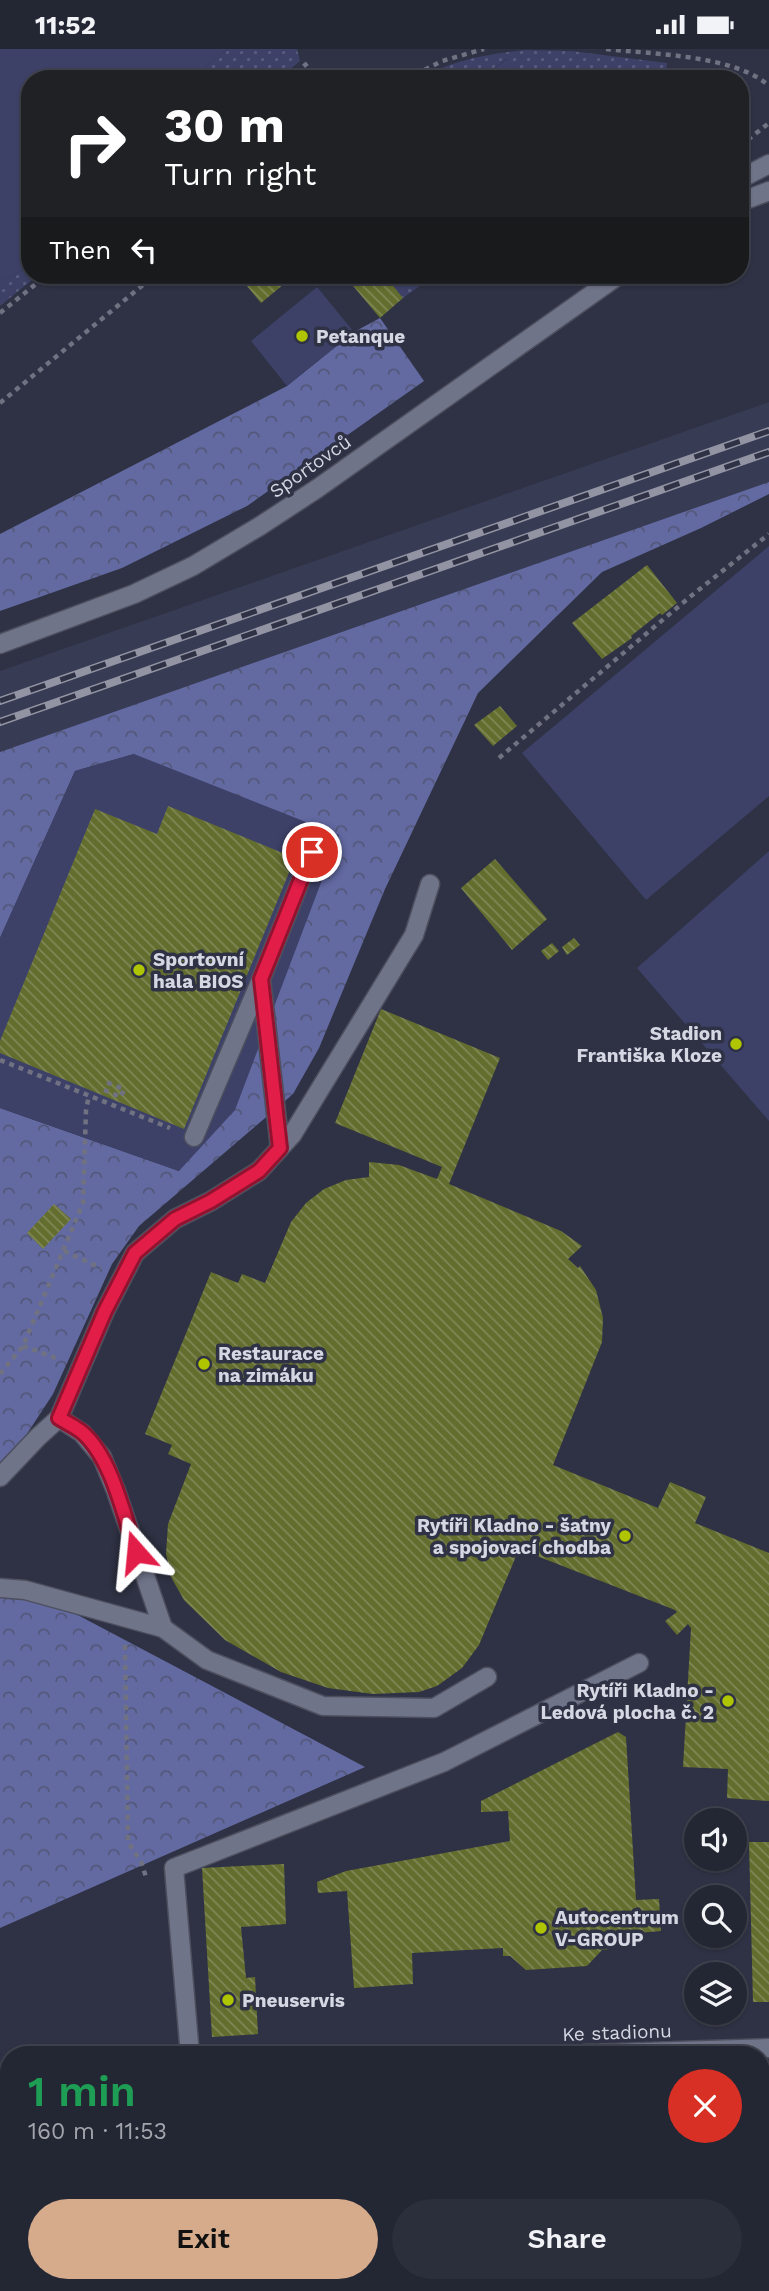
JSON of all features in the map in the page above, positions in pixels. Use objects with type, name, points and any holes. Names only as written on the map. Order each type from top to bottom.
[{"type":"street","points":[[749,174],[769,164]]},
{"type":"street","points":[[749,199],[769,191]]},
{"type":"street","name":"Sportovců","points":[[0,644],[134,594],[193,566],[318,488],[606,284]]},
{"type":"street","points":[[194,1137],[312,852]]},
{"type":"street","points":[[0,1477],[59,1418],[105,1311],[135,1253],[175,1219],[211,1201],[259,1171],[292,1135],[414,935],[430,884]]},
{"type":"street","points":[[261,979],[280,1148]]},
{"type":"street","points":[[59,1418],[82,1433],[102,1457],[163,1628]]},
{"type":"street","points":[[0,1587],[25,1590],[163,1628],[207,1660],[323,1706],[434,1708],[487,1677]]},
{"type":"street","points":[[189,2046],[174,1868],[444,1762],[639,1663]]},
{"type":"path","points":[[424,70],[442,61],[484,49]]},
{"type":"path","points":[[606,49],[707,60],[739,70]]},
{"type":"path","points":[[299,70],[310,61]]},
{"type":"path","points":[[749,74],[769,86]]},
{"type":"path","points":[[749,139],[769,123]]},
{"type":"path","points":[[0,313],[36,284]]},
{"type":"path","points":[[0,403],[144,284]]},
{"type":"path","points":[[499,758],[769,534]]},
{"type":"path","points":[[0,1060],[97,1096],[194,1137]]},
{"type":"path","points":[[104,1090],[121,1097],[124,1089],[106,1083]]},
{"type":"path","points":[[0,1374],[23,1346],[83,1203],[86,1110],[89,1095]]},
{"type":"path","points":[[64,1251],[89,1263]]},
{"type":"path","points":[[23,1346],[48,1355]]},
{"type":"path","points":[[125,1618],[128,1842],[141,1862],[147,1880]]},
{"type":"shaded area","points":[[0,49],[227,49],[202,70],[21,70],[21,271],[0,281]]},
{"type":"shaded area","points":[[227,49],[297,49],[300,61],[289,70],[202,70]]},
{"type":"shaded area","points":[[525,50],[571,51],[667,63],[666,70],[515,70],[507,59],[490,70],[436,70],[497,54]]},
{"type":"shaded area","points":[[508,59],[515,70],[491,70]]},
{"type":"shaded area","points":[[21,271],[21,284],[27,284],[0,306],[0,281]]},
{"type":"shaded area","points":[[391,284],[422,284],[403,298]]},
{"type":"shaded area","name":"Petanque","points":[[317,287],[354,332],[287,386],[251,341]]},
{"type":"shaded area","points":[[769,402],[769,482],[0,752],[0,671]]},
{"type":"shaded area","points":[[769,546],[769,796],[646,900],[522,753]]},
{"type":"shaded area","points":[[134,754],[339,835],[235,1110],[179,1171],[0,1108],[0,938],[75,771]]},
{"type":"shaded area","name":"Stadion Františka Kloze","points":[[769,851],[769,1121],[637,968]]},
{"type":"green space","points":[[380,318],[424,381],[247,506],[122,568],[0,611],[0,534],[287,386],[354,332]]},
{"type":"green space","points":[[769,482],[769,494],[602,572],[478,693],[385,889],[319,1048],[293,1094],[139,1226],[112,1264],[53,1394],[0,1475],[0,1108],[179,1171],[134,754],[75,771],[0,938],[0,752]]},
{"type":"green space","points":[[0,1586],[72,1612],[365,1767],[0,1928]]},
{"type":"building","points":[[245,284],[284,284],[261,303]]},
{"type":"building","points":[[352,284],[391,284],[403,298],[380,318]]},
{"type":"building","points":[[647,565],[677,603],[662,615],[660,613],[631,636],[632,638],[602,659],[572,623]]},
{"type":"building","points":[[500,706],[517,726],[493,746],[474,725]]},
{"type":"building","name":"Sportovní hala BIOS","points":[[168,806],[295,858],[184,1129],[0,1053],[0,1041],[95,809],[157,834]]},
{"type":"building","points":[[495,859],[547,919],[512,950],[461,888]]},
{"type":"building","points":[[574,938],[580,945],[567,955],[562,947]]},
{"type":"building","points":[[552,943],[559,951],[548,960],[541,951]]},
{"type":"building","points":[[381,1009],[500,1058],[449,1184],[561,1231],[582,1246],[568,1259],[578,1268],[580,1266],[596,1290],[603,1318],[602,1342],[553,1465],[658,1508],[670,1482],[706,1497],[695,1523],[769,1553],[769,1801],[727,1798],[728,1769],[683,1767],[691,1628],[688,1624],[677,1635],[665,1621],[677,1612],[519,1549],[479,1645],[462,1668],[437,1686],[419,1692],[373,1694],[328,1688],[281,1672],[225,1640],[184,1600],[171,1577],[166,1554],[168,1524],[191,1464],[168,1454],[172,1445],[145,1434],[211,1272],[238,1283],[242,1274],[265,1283],[291,1222],[306,1203],[324,1189],[346,1180],[369,1177],[369,1162],[399,1165],[437,1179],[442,1167],[335,1123]]},
{"type":"building","points":[[54,1204],[71,1219],[43,1249],[27,1233]]},
{"type":"building","points":[[618,1732],[626,1737],[636,1900],[659,1899],[661,1931],[638,1933],[638,1940],[608,1942],[609,1949],[602,1950],[587,1966],[526,1970],[510,1956],[503,1956],[503,1948],[412,1953],[413,1984],[354,1988],[347,1891],[318,1893],[317,1882],[346,1871],[510,1841],[508,1811],[481,1812],[481,1801]]},
{"type":"building","points":[[749,1842],[769,1842],[769,2002],[753,2002]]},
{"type":"building","points":[[284,1864],[286,1924],[241,1927],[246,1978],[255,1977],[258,2034],[212,2037],[202,1868]]},
{"type":"railway","points":[[0,701],[769,431]]},
{"type":"railway","points":[[0,722],[769,452]]},
{"type":"place","name":"Petanque","points":[[302,336]]},
{"type":"place","name":"Sportovní hala BIOS","points":[[139,970]]},
{"type":"place","name":"Stadion Františka Kloze","points":[[736,1044]]},
{"type":"place","name":"Restaurace na zimáku","points":[[204,1364]]},
{"type":"place","name":"Rytíři Kladno - šatny a spojovací chodba","points":[[625,1536]]},
{"type":"place","name":"Rytíři Kladno - Ledová plocha č. 2","points":[[728,1701]]},
{"type":"place","name":"Autocentrum V-GROUP","points":[[541,1928]]},
{"type":"place","name":"Pneuservis","points":[[228,2000]]},
{"type":"route","points":[[136,1552],[102,1457],[82,1433],[59,1418],[105,1311],[135,1253],[175,1219],[211,1201],[259,1171],[280,1148],[261,979],[312,852]]}]
